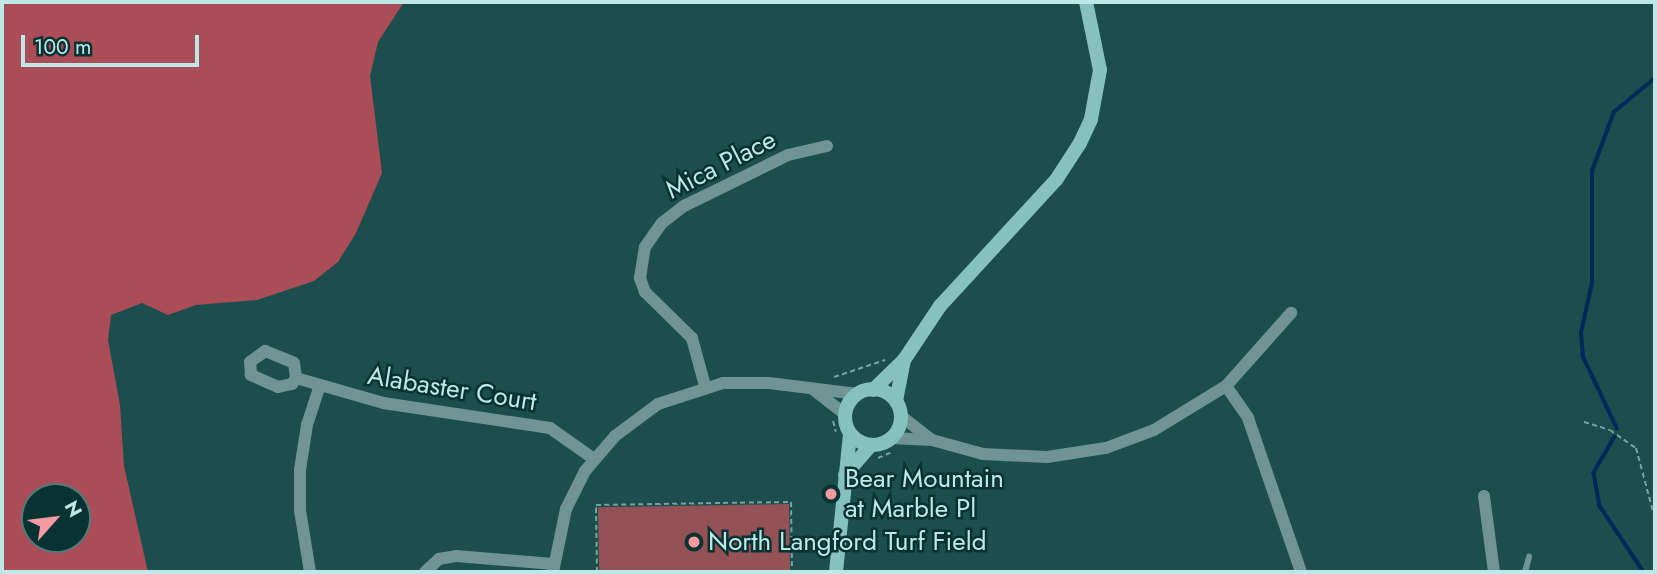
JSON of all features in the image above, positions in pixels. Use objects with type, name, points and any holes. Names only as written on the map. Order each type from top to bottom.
[{"type":"street","points":[[425,572],[439,559],[456,555],[553,568],[566,509],[594,458],[642,414],[705,386],[744,382],[857,394],[873,390],[931,316],[1056,180],[1080,142],[1091,119],[1100,70],[1086,2]]},
{"type":"street","name":"Mica Place","points":[[705,386],[692,338],[645,292],[640,278],[645,247],[662,223],[684,206],[788,155],[827,146]]},
{"type":"street","points":[[844,438],[871,445],[932,440],[1003,456],[1089,452],[1154,430],[1226,386],[1291,313]]},
{"type":"street","points":[[896,444],[899,359]]},
{"type":"street","name":"Alabaster Court","points":[[296,377],[383,403],[550,428],[594,458]]},
{"type":"street","points":[[310,572],[300,510],[300,470],[307,425],[320,385]]},
{"type":"street","points":[[1226,386],[1248,418],[1301,572]]},
{"type":"street","points":[[814,390],[845,414]]},
{"type":"street","points":[[873,390],[899,409],[932,440]]},
{"type":"street","points":[[836,572],[845,475],[845,414],[857,394]]},
{"type":"street","points":[[845,475],[871,445]]},
{"type":"street","points":[[1484,496],[1494,572]]},
{"type":"lane","points":[[1525,572],[1529,557]]},
{"type":"path","points":[[830,379],[899,359]]},
{"type":"path","points":[[827,414],[844,438]]},
{"type":"path","points":[[1584,422],[1610,430],[1636,447],[1655,519]]},
{"type":"path","points":[[874,461],[896,444]]},
{"type":"path","points":[[597,572],[597,508],[788,503],[792,572]]},
{"type":"shaded area","points":[[2,2],[404,2],[378,42],[370,76],[382,173],[356,233],[338,262],[314,281],[257,300],[196,305],[168,315],[142,303],[111,315],[108,340],[120,405],[124,466],[148,572],[2,572]]},
{"type":"shaded area","name":"North Langford Turf Field","points":[[789,504],[790,572],[599,572],[598,507]]},
{"type":"waterway","points":[[1617,429],[1583,357],[1581,333],[1592,283],[1592,171],[1614,112],[1655,78]]},
{"type":"waterway","points":[[1615,437],[1594,473],[1600,506],[1644,572]]},
{"type":"place","name":"Bear Mountain at Marble Pl","points":[[831,494]]},
{"type":"place","name":"North Langford Turf Field","points":[[694,542]]}]
